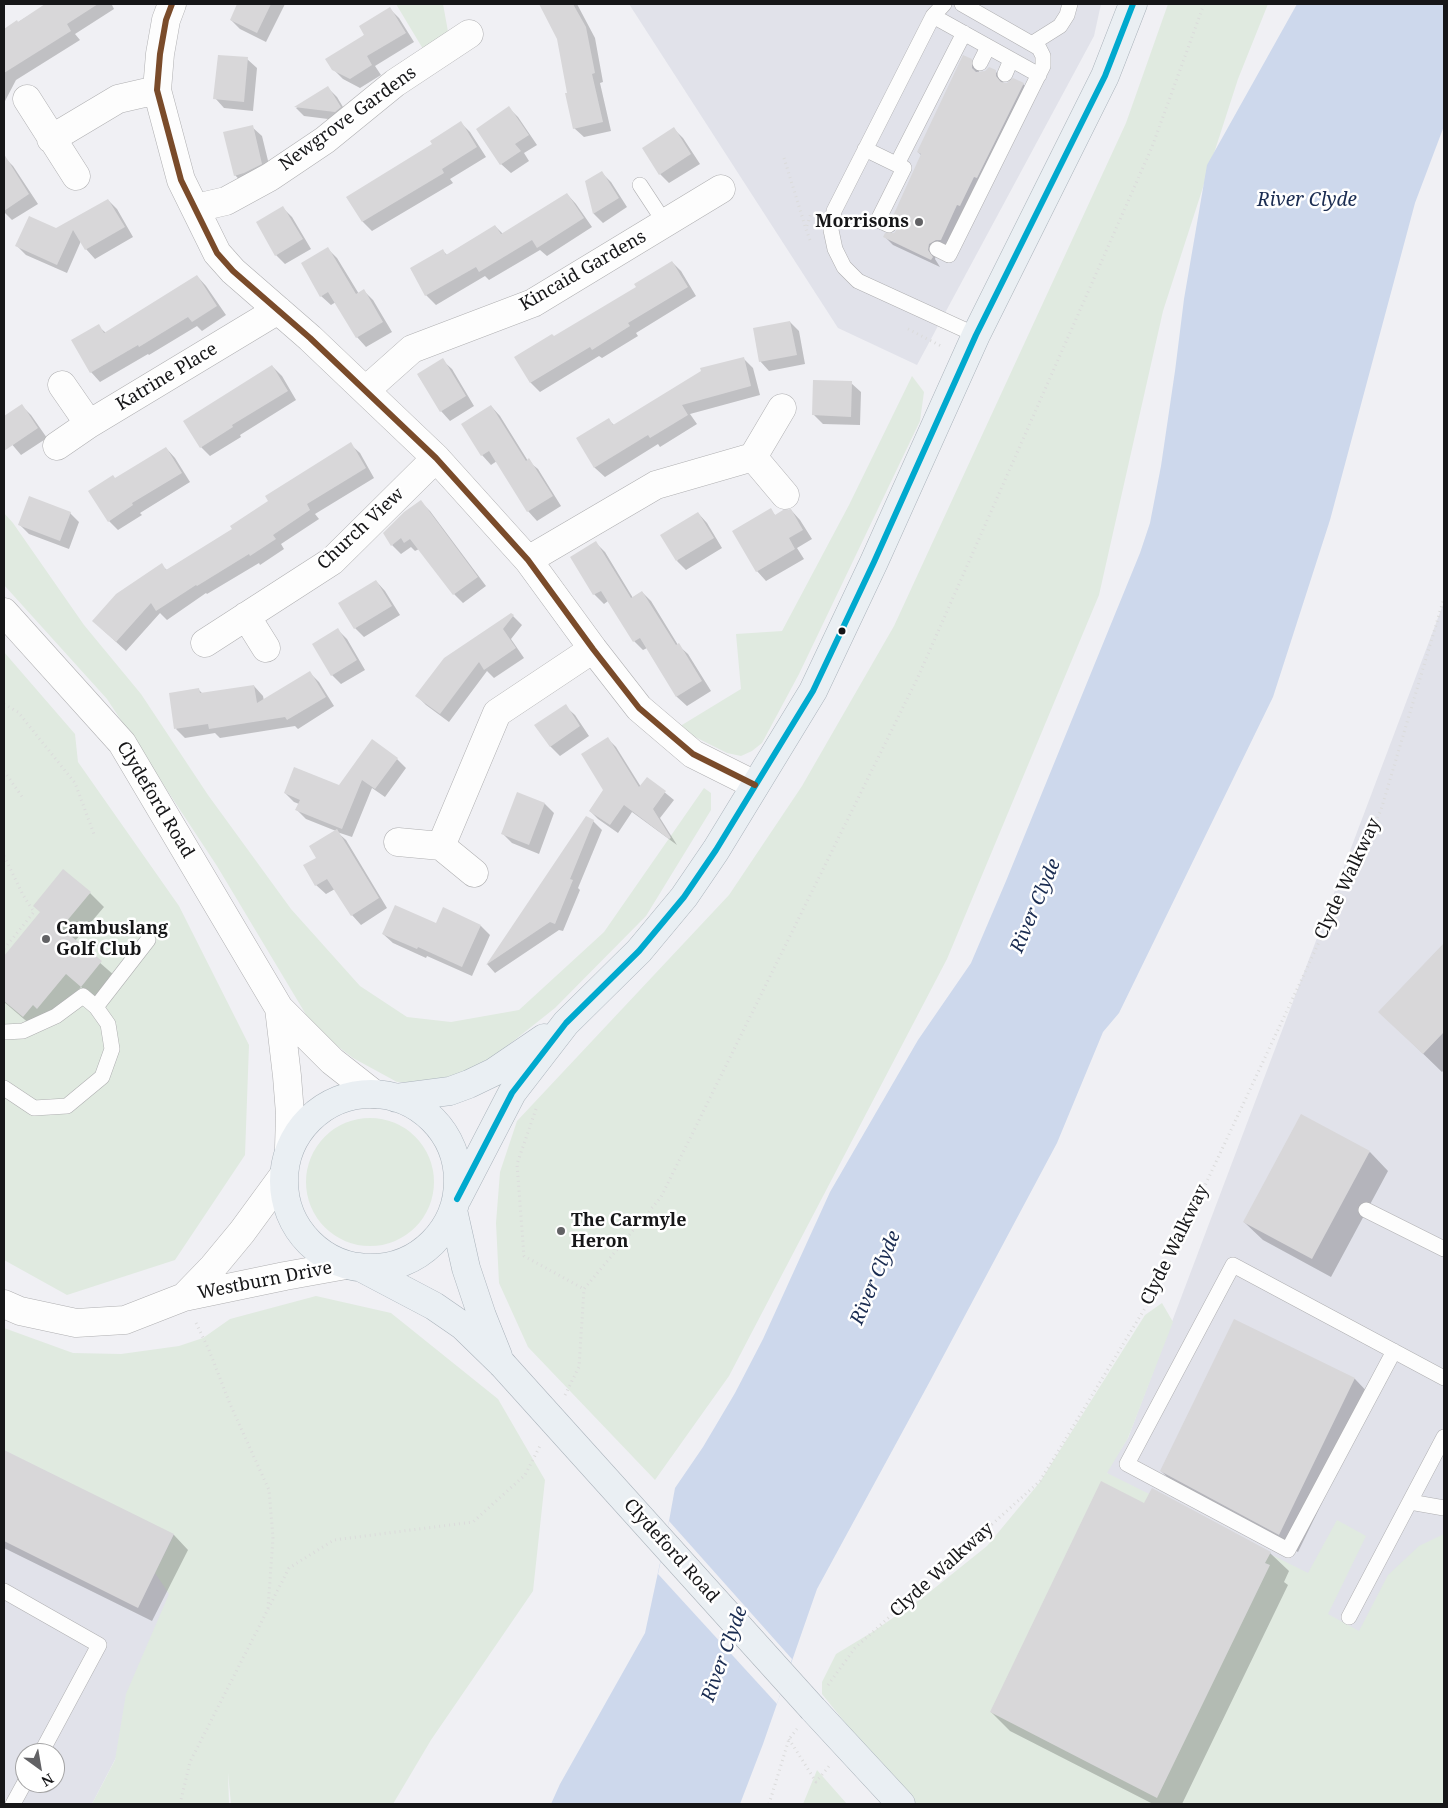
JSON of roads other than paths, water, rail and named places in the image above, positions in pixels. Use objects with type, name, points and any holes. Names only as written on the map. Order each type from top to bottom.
[{"type":"main road","points":[[566,1023],[494,1072],[450,1091],[385,1096],[354,1095],[327,1105],[305,1123],[289,1148],[283,1176],[286,1205],[299,1232],[320,1252],[353,1266],[375,1269],[403,1263],[428,1248],[447,1226],[455,1204],[512,1093],[566,1023],[638,951],[684,897],[716,850],[813,691],[878,553],[976,335],[1105,76],[1133,4]]},
{"type":"main road","points":[[385,1096],[410,1102],[434,1119],[450,1142],[458,1170],[455,1204]]},
{"type":"main road","name":"Clydeford Road","points":[[455,1204],[466,1268],[482,1316],[502,1364]]},
{"type":"main road","name":"Clydeford Road","points":[[353,1266],[434,1306],[462,1326],[502,1364],[807,1716],[846,1745],[901,1804]]},
{"type":"street","points":[[172,4],[166,20],[160,54],[157,90],[181,180],[217,253],[233,271],[366,390],[436,458],[528,560],[639,708],[693,754],[741,779],[755,784]]},
{"type":"street","name":"Newgrove Gardens","points":[[196,208],[226,201],[270,177],[325,140],[395,83],[470,34]]},
{"type":"street","points":[[51,139],[118,99],[157,90]]},
{"type":"street","points":[[27,99],[76,176]]},
{"type":"street","name":"Kincaid Gardens","points":[[366,390],[412,349],[533,303],[721,189]]},
{"type":"street","name":"Katrine Place","points":[[57,446],[89,424],[278,310]]},
{"type":"street","points":[[62,385],[89,424]]},
{"type":"street","points":[[528,560],[656,485],[753,457],[782,408]]},
{"type":"street","points":[[753,457],[786,495]]},
{"type":"street","name":"Church View","points":[[205,643],[332,561],[436,458]]},
{"type":"street","name":"Clydeford Road","points":[[4,612],[122,743],[279,1008],[332,1061],[385,1096]]},
{"type":"street","points":[[246,616],[266,648]]},
{"type":"street","points":[[441,846],[497,713],[593,649]]},
{"type":"street","points":[[398,842],[441,846],[474,873]]},
{"type":"street","name":"Clydeford Road","points":[[279,1008],[290,1114],[289,1148]]},
{"type":"street","name":"Westburn Drive","points":[[184,1297],[213,1267],[242,1232],[283,1176]]},
{"type":"street","name":"Westburn Drive","points":[[4,1304],[20,1311],[76,1323],[125,1320],[184,1297],[285,1276],[353,1266]]},
{"type":"lane","points":[[944,4],[932,16],[834,211],[832,230],[835,250],[844,267],[858,281],[976,335]]},
{"type":"lane","points":[[937,249],[949,255],[971,199],[1043,66],[1043,56],[1039,48],[1033,43],[962,4]]},
{"type":"lane","points":[[1033,43],[1060,26],[1067,15],[1070,4]]},
{"type":"lane","points":[[932,16],[1039,76]]},
{"type":"lane","points":[[888,225],[878,220],[905,168],[964,34]]},
{"type":"lane","points":[[980,63],[988,47]]},
{"type":"lane","points":[[1005,74],[1012,60]]},
{"type":"lane","points":[[865,149],[905,168]]},
{"type":"lane","points":[[640,185],[665,224]]},
{"type":"lane","points":[[96,1007],[148,940]]},
{"type":"lane","points":[[4,1032],[23,1032],[56,1016],[83,996],[96,1007],[108,1024],[112,1049],[102,1077],[67,1106],[34,1108],[4,1088]]},
{"type":"lane","points":[[1366,1210],[1444,1249]]},
{"type":"lane","points":[[1394,1351],[1288,1550],[1127,1464],[1232,1265],[1394,1351],[1444,1378]]},
{"type":"lane","points":[[1349,1617],[1444,1437]]},
{"type":"lane","points":[[1410,1502],[1444,1508]]},
{"type":"lane","points":[[4,1591],[99,1645],[46,1743]]},
{"type":"lane","points":[[13,1804],[19,1793]]},
{"type":"water","name":"River Clyde","points":[[1297,4],[1444,4],[1444,126],[1415,203],[1330,520],[1273,697],[1119,1013],[1103,1032],[1057,1143],[817,1589],[740,1804],[551,1804],[560,1784],[645,1633],[675,1488],[703,1447],[735,1393],[763,1339],[830,1192],[918,1040],[971,963],[1006,881],[1140,553],[1150,523],[1161,466],[1184,299],[1207,165]]},
{"type":"place","name":"Morrisons","points":[[919,222]]},
{"type":"place","name":"Cambuslang Golf Club","points":[[46,939]]},
{"type":"place","name":"The Carmyle Heron","points":[[561,1231]]}]
